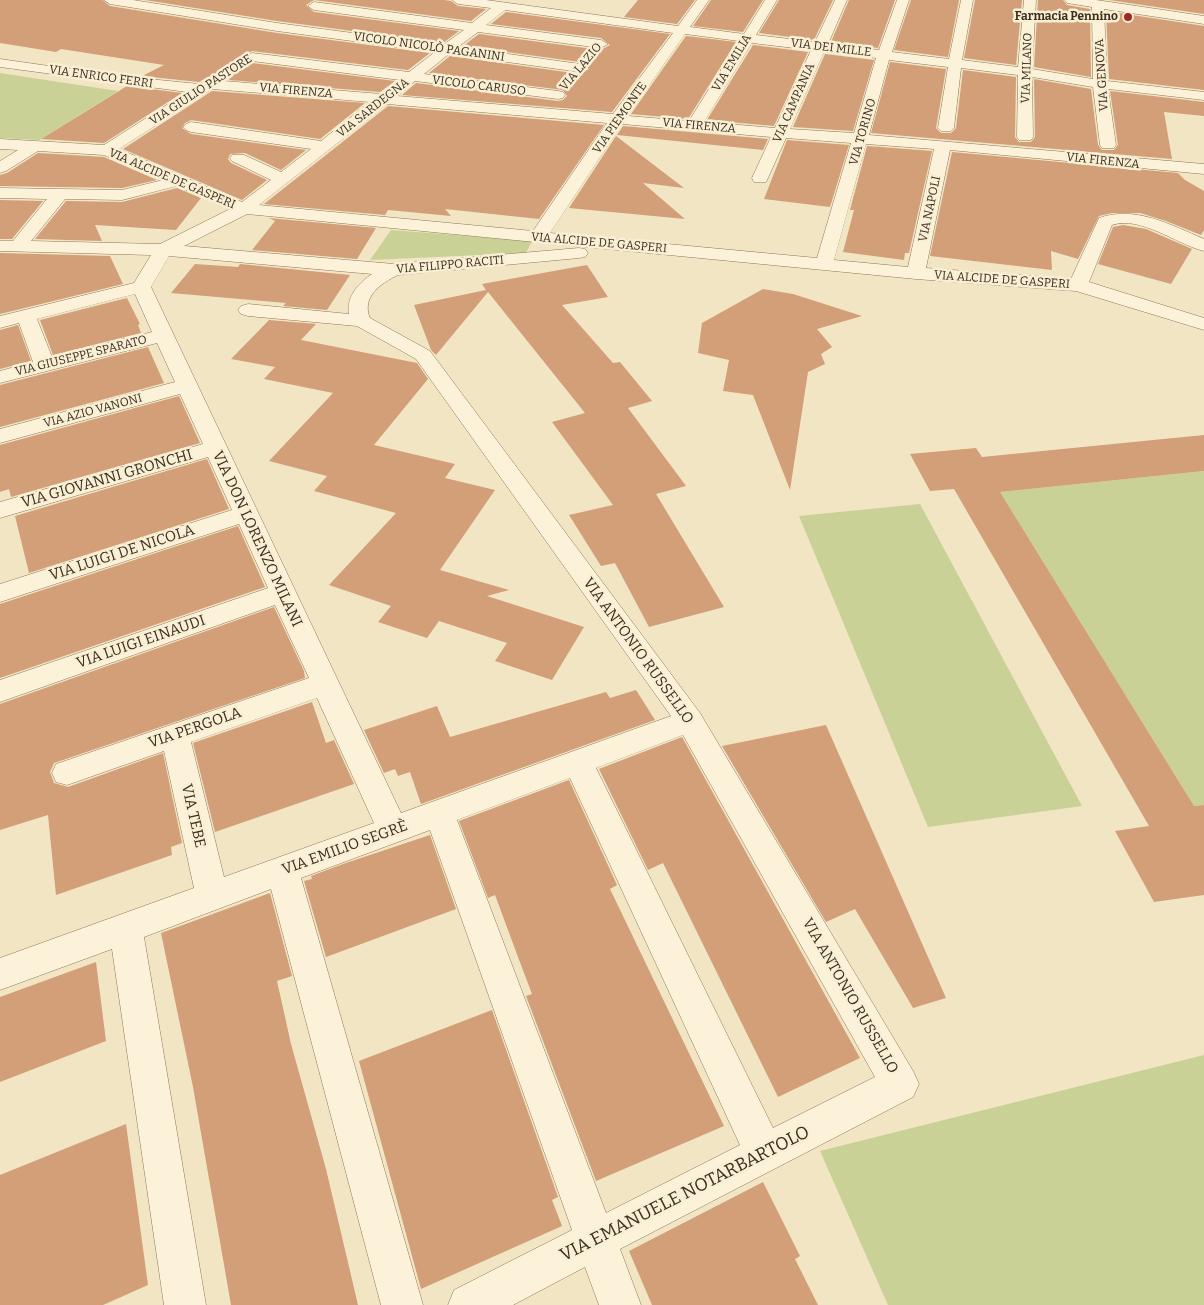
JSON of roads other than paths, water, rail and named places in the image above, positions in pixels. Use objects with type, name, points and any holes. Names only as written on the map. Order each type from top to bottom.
[{"type":"street","name":"VICOLO NICOLÒ PAGANINI","points":[[110,0],[277,26],[296,20],[319,3],[600,44]]},
{"type":"street","points":[[151,7],[168,0]]},
{"type":"street","name":"VIA DEI MILLE","points":[[458,0],[1204,96]]},
{"type":"street","name":"VIA PIEMONTE","points":[[538,237],[703,0]]},
{"type":"street","name":"VIA EMILIA","points":[[694,126],[770,0]]},
{"type":"street","name":"VIA CAMPANIA","points":[[760,178],[841,0]]},
{"type":"street","name":"VIA TORINO","points":[[824,264],[884,54],[903,0]]},
{"type":"street","name":"VIA NAPOLI","points":[[916,273],[944,137],[967,0]]},
{"type":"street","name":"VIA MILANO","points":[[1025,137],[1025,72],[1030,0]]},
{"type":"street","points":[[1071,0],[1102,2],[1204,20]]},
{"type":"street","name":"VIA GENOVA","points":[[1102,2],[1100,84],[1108,145]]},
{"type":"street","points":[[199,15],[227,4]]},
{"type":"street","points":[[1164,14],[1184,4]]},
{"type":"street","name":"VIA SARDEGNA","points":[[163,250],[244,209],[502,6]]},
{"type":"street","name":"VICOLO NICOLÒ PAGANINI","points":[[296,20],[446,50],[580,68]]},
{"type":"street","name":"VIA GIULIO PASTORE","points":[[107,150],[252,57],[296,20]]},
{"type":"street","name":"VIA LAZIO","points":[[542,113],[620,22]]},
{"type":"street","name":"VICOLO CARUSO","points":[[252,57],[558,95]]},
{"type":"street","name":"VIA ENRICO FERRI","points":[[0,63],[119,80],[206,87]]},
{"type":"street","name":"VIA FIRENZA","points":[[206,87],[384,99],[861,139],[944,137],[1143,165],[1196,168]]},
{"type":"street","points":[[191,128],[325,146]]},
{"type":"street","name":"VIA ALCIDE DE GASPERI","points":[[0,144],[107,150],[244,209],[916,273],[1078,286],[1204,324]]},
{"type":"street","points":[[0,168],[35,146]]},
{"type":"street","points":[[238,158],[282,179]]},
{"type":"street","points":[[1196,168],[1204,178]]},
{"type":"street","points":[[0,193],[122,195],[179,181]]},
{"type":"street","points":[[9,246],[60,194]]},
{"type":"street","points":[[1078,286],[1105,222],[1108,220],[1124,218],[1142,221],[1204,246]]},
{"type":"street","name":"VIA FILIPPO RACITI","points":[[9,246],[163,250],[394,270],[647,247]]},
{"type":"street","points":[[0,322],[141,287],[163,250]]},
{"type":"street","points":[[248,310],[362,321],[357,308],[361,295],[373,281],[394,270]]},
{"type":"street","name":"VIA DON LORENZO MILANI","points":[[141,287],[393,830]]},
{"type":"street","points":[[26,315],[44,366]]},
{"type":"street","name":"VIA ANTONIO RUSSELLO","points":[[362,321],[423,355],[690,721],[900,1084]]},
{"type":"street","name":"VIA GIUSEPPE SPARATO","points":[[0,377],[163,335]]},
{"type":"street","name":"VIA AZIO VANONI","points":[[0,436],[186,386]]},
{"type":"street","name":"VIA GIOVANNI GRONCHI","points":[[0,510],[215,448]]},
{"type":"street","name":"VIA LUIGI DE NICOLA","points":[[0,593],[245,514]]},
{"type":"street","name":"VIA LUIGI EINAUDI","points":[[0,690],[282,593]]},
{"type":"street","name":"VIA PERGOLA","points":[[67,773],[324,684]]},
{"type":"street","name":"VIA EMILIO SEGRÈ","points":[[0,974],[690,721]]},
{"type":"street","name":"VIA TEBE","points":[[175,736],[212,896]]},
{"type":"street","points":[[578,763],[765,1154]]},
{"type":"street","points":[[439,814],[620,1305]]},
{"type":"street","points":[[282,871],[402,1305]]},
{"type":"street","points":[[126,928],[185,1305]]},
{"type":"street","name":"VIA EMANUELE NOTARBARTOLO","points":[[469,1305],[900,1084]]},
{"type":"place","name":"Farmacia Pennino","points":[[1128,17]]}]
